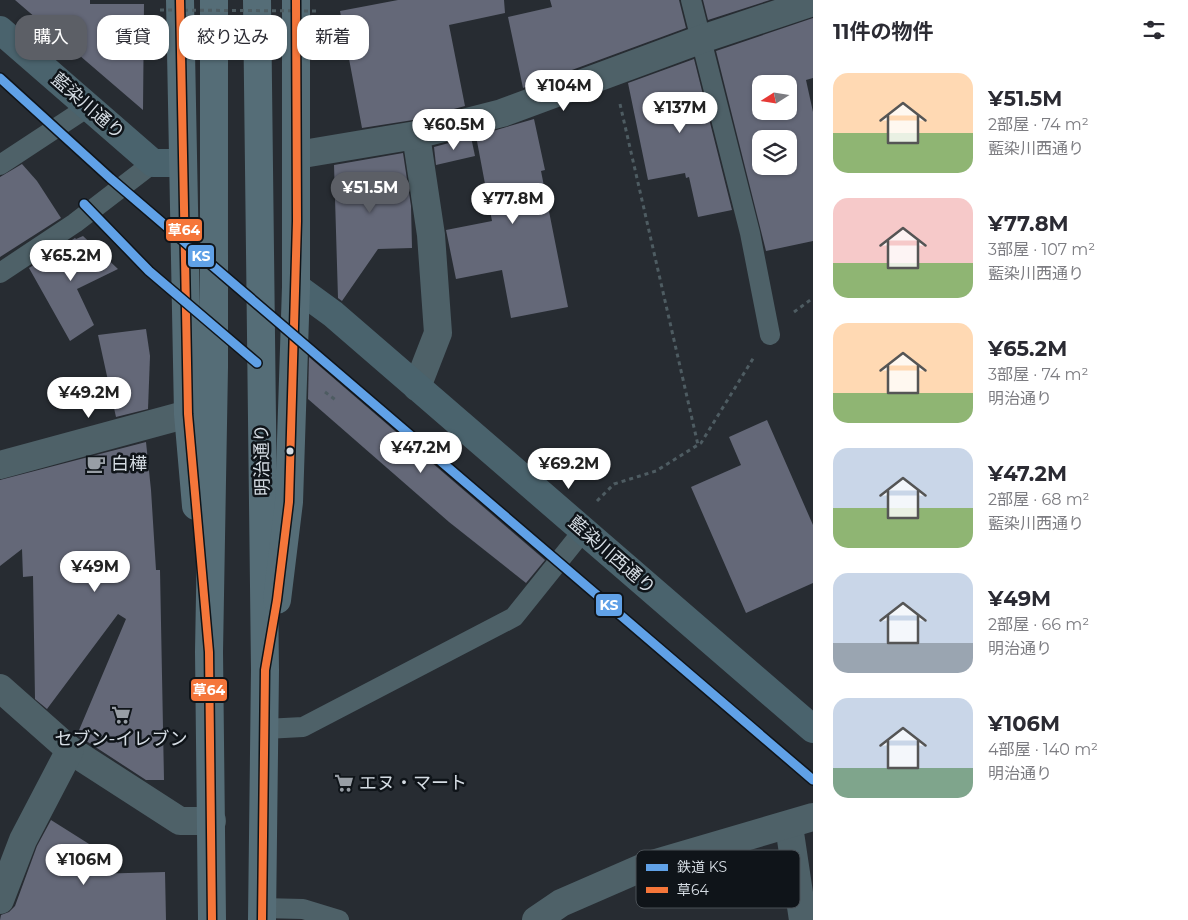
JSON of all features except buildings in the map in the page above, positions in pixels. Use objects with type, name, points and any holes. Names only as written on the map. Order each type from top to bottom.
[{"type":"main road","points":[[212,920],[209,652],[214,367],[214,0]]},
{"type":"main road","name":"明治通り","points":[[258,0],[265,670],[262,914]]},
{"type":"main road","points":[[170,5],[183,163],[188,414],[209,652]]},
{"type":"main road","points":[[265,670],[277,600],[289,502],[296,287],[297,155],[308,6]]},
{"type":"street","points":[[297,155],[416,135],[502,113],[702,39],[813,2]]},
{"type":"street","name":"藍染川通り","points":[[0,30],[153,163]]},
{"type":"street","points":[[416,135],[431,236],[438,333],[417,387]]},
{"type":"street","points":[[153,163],[183,163]]},
{"type":"street","name":"藍染川西通り","points":[[296,287],[333,314],[813,728]]},
{"type":"street","points":[[0,465],[188,414]]},
{"type":"street","points":[[0,688],[70,750],[180,821],[212,821]]},
{"type":"street","points":[[0,900],[23,840],[70,750]]},
{"type":"street","points":[[701,850],[801,821],[803,920]]},
{"type":"street","points":[[536,920],[562,903],[636,870]]},
{"type":"lane","points":[[691,0],[750,233],[770,335]]},
{"type":"lane","points":[[0,165],[88,107]]},
{"type":"lane","points":[[0,273],[75,223],[153,163]]},
{"type":"lane","points":[[265,729],[303,727],[514,617],[583,530]]},
{"type":"lane","points":[[262,914],[304,909],[339,920]]},
{"type":"path","points":[[170,5],[308,6]]},
{"type":"path","points":[[613,71],[698,445]]},
{"type":"path","points":[[583,530],[594,504],[614,484],[656,471],[698,445],[770,335]]},
{"type":"path","points":[[320,388],[337,401]]},
{"type":"rail line","name":"KS","points":[[0,78],[110,178],[813,780]]},
{"type":"rail line","name":"KS","points":[[84,204],[149,271],[257,363]]},
{"type":"transit line","name":"草64","points":[[180,0],[188,414],[209,652],[212,920]]},
{"type":"transit line","name":"草64","points":[[262,920],[265,670],[277,600],[289,502],[297,221],[296,0]]},
{"type":"place","name":"白樺","points":[[96,464]]},
{"type":"place","name":"セブン-イレブン","points":[[121,715]]},
{"type":"place","name":"エヌ・マート","points":[[344,783]]}]
